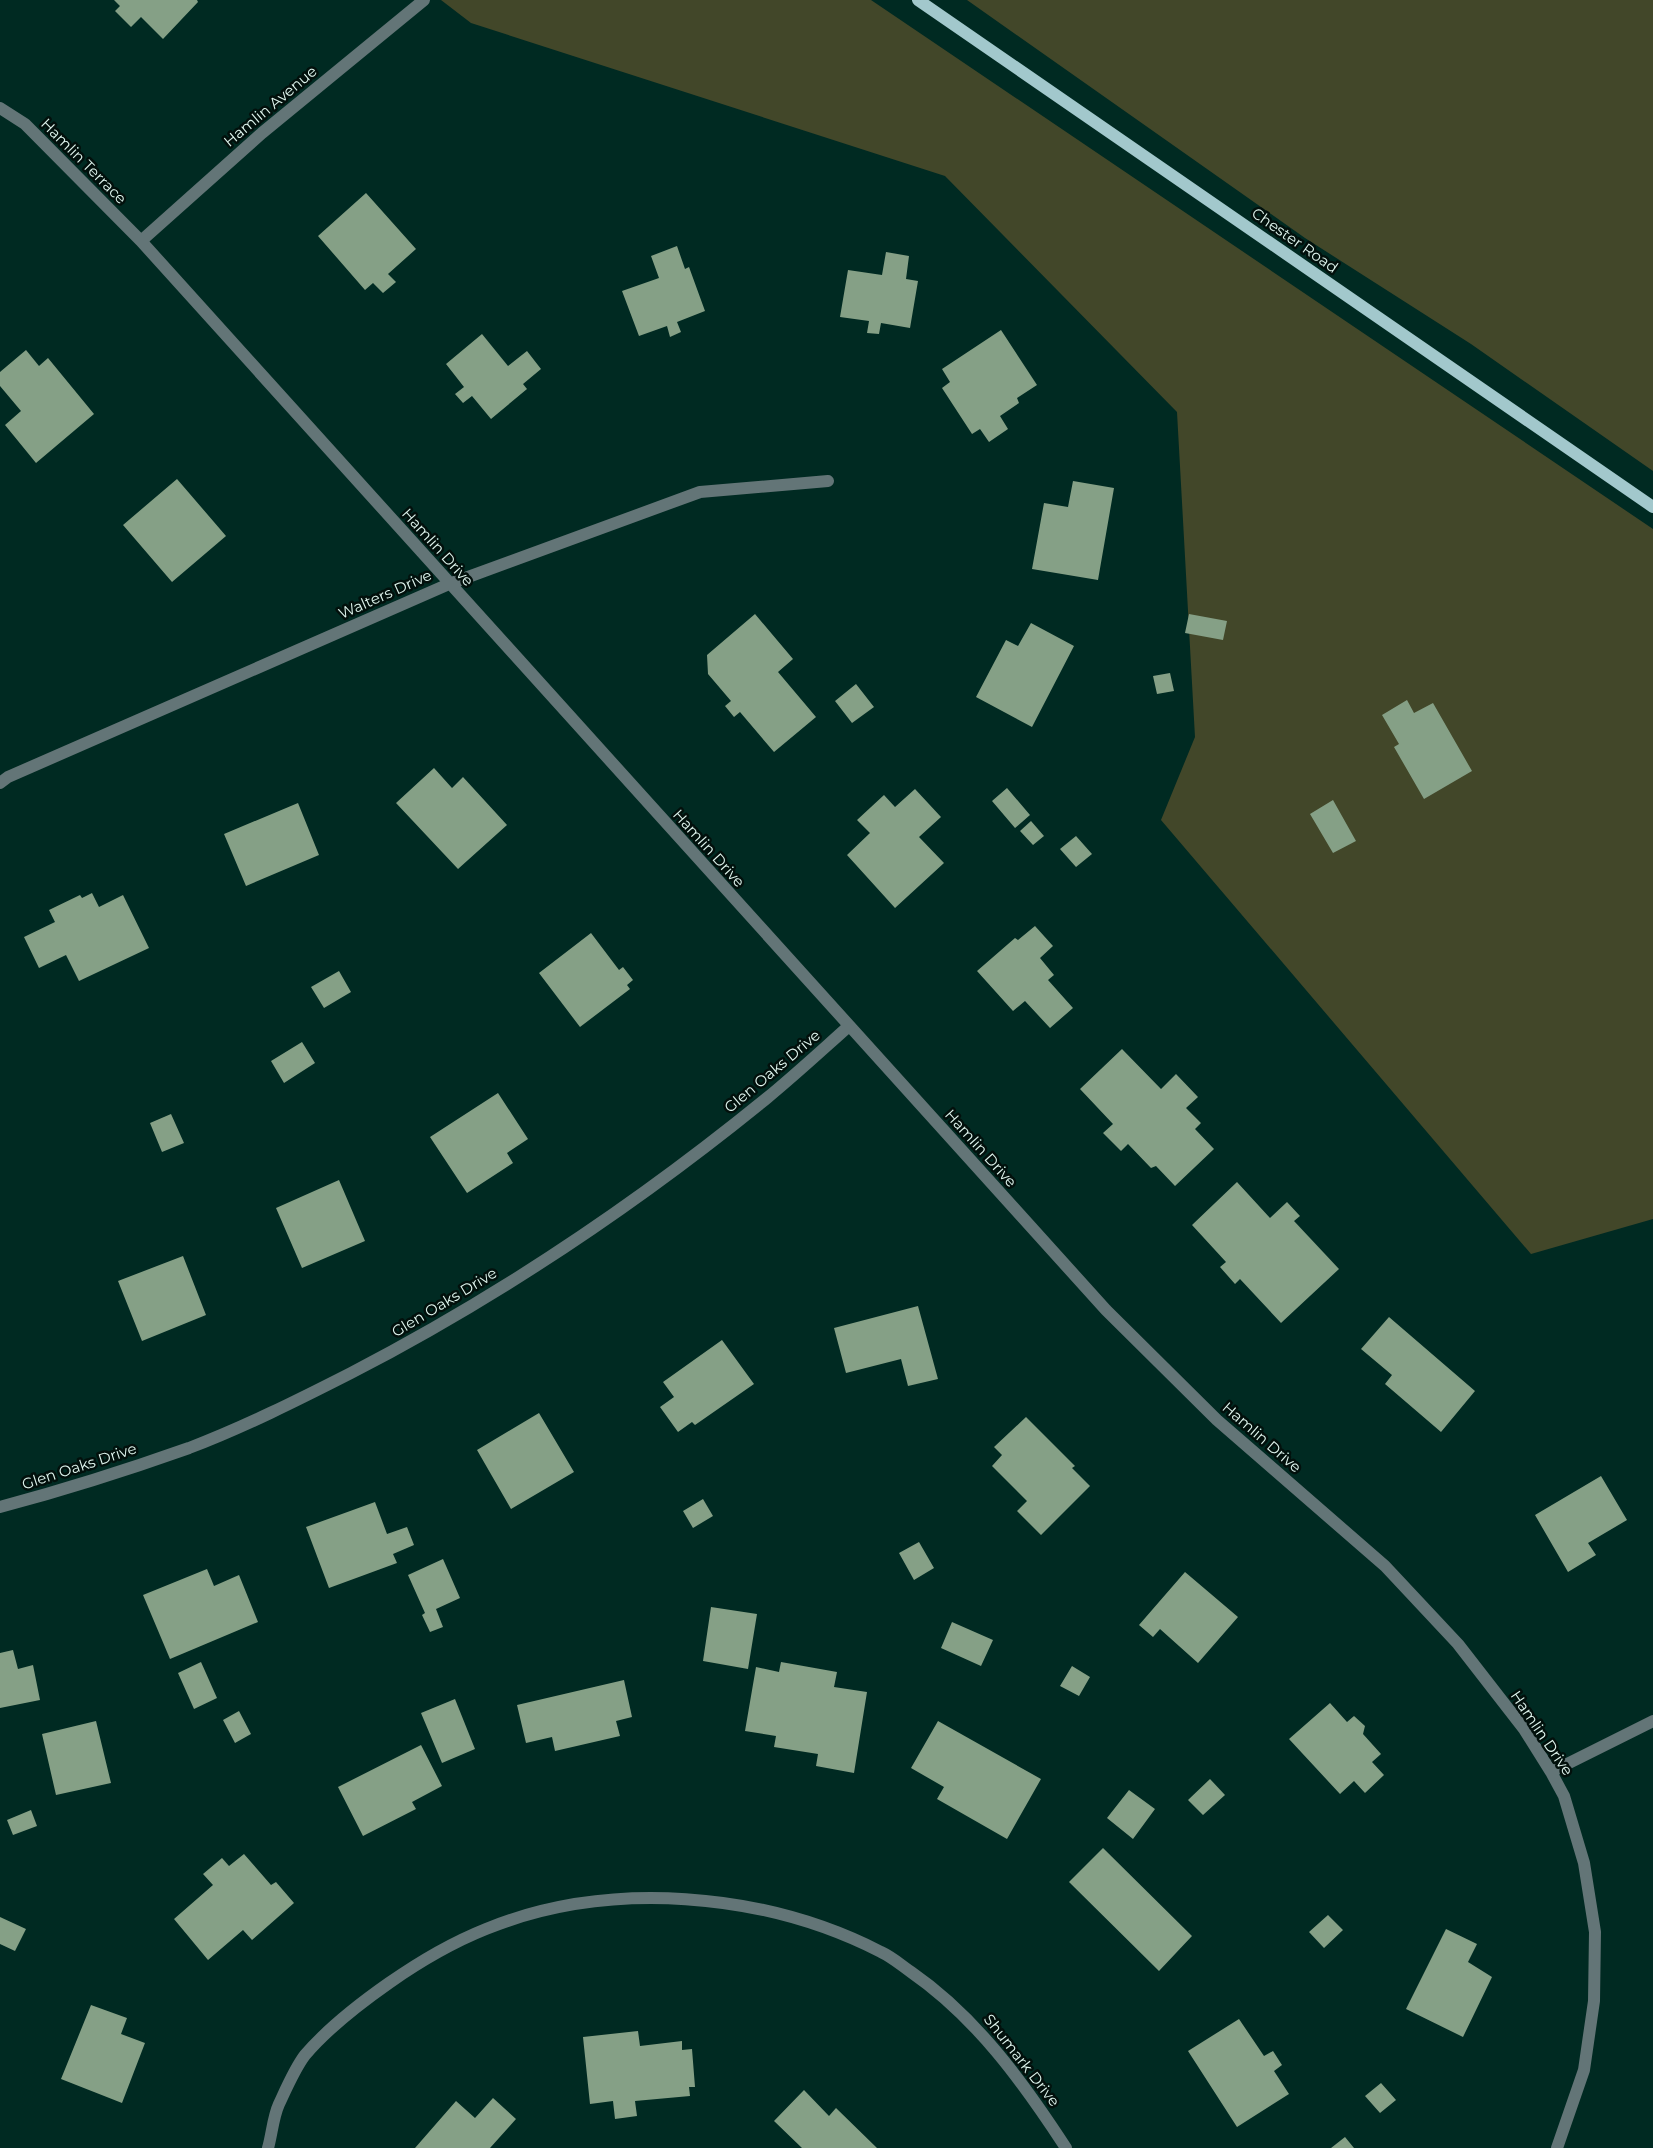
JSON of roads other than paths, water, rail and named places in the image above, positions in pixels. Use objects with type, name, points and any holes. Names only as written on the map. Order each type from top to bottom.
[{"type":"main road","name":"Chester Road","points":[[918,0],[1653,507]]},
{"type":"street","name":"Hamlin Avenue","points":[[141,241],[262,133],[424,0]]},
{"type":"street","name":"Hamlin Terrace","points":[[0,108],[25,124],[141,241]]},
{"type":"street","name":"Hamlin Drive","points":[[141,241],[1106,1310],[1217,1420],[1385,1566],[1458,1644],[1524,1729],[1564,1796],[1584,1863],[1595,1932],[1594,2001],[1584,2070],[1557,2148]]},
{"type":"street","name":"Walters Drive","points":[[0,782],[449,584],[700,492],[828,481]]},
{"type":"street","name":"Glen Oaks Drive","points":[[0,1508],[63,1490],[190,1447],[302,1398],[410,1342],[549,1259],[712,1142],[769,1097],[849,1026]]},
{"type":"street","points":[[1551,1772],[1653,1721]]},
{"type":"street","name":"Shumark Drive","points":[[268,2148],[278,2106],[304,2057],[354,2008],[423,1959],[486,1929],[539,1912],[614,1900],[690,1899],[765,1909],[826,1927],[884,1953],[936,1990],[982,2033],[1050,2122],[1066,2148]]}]
